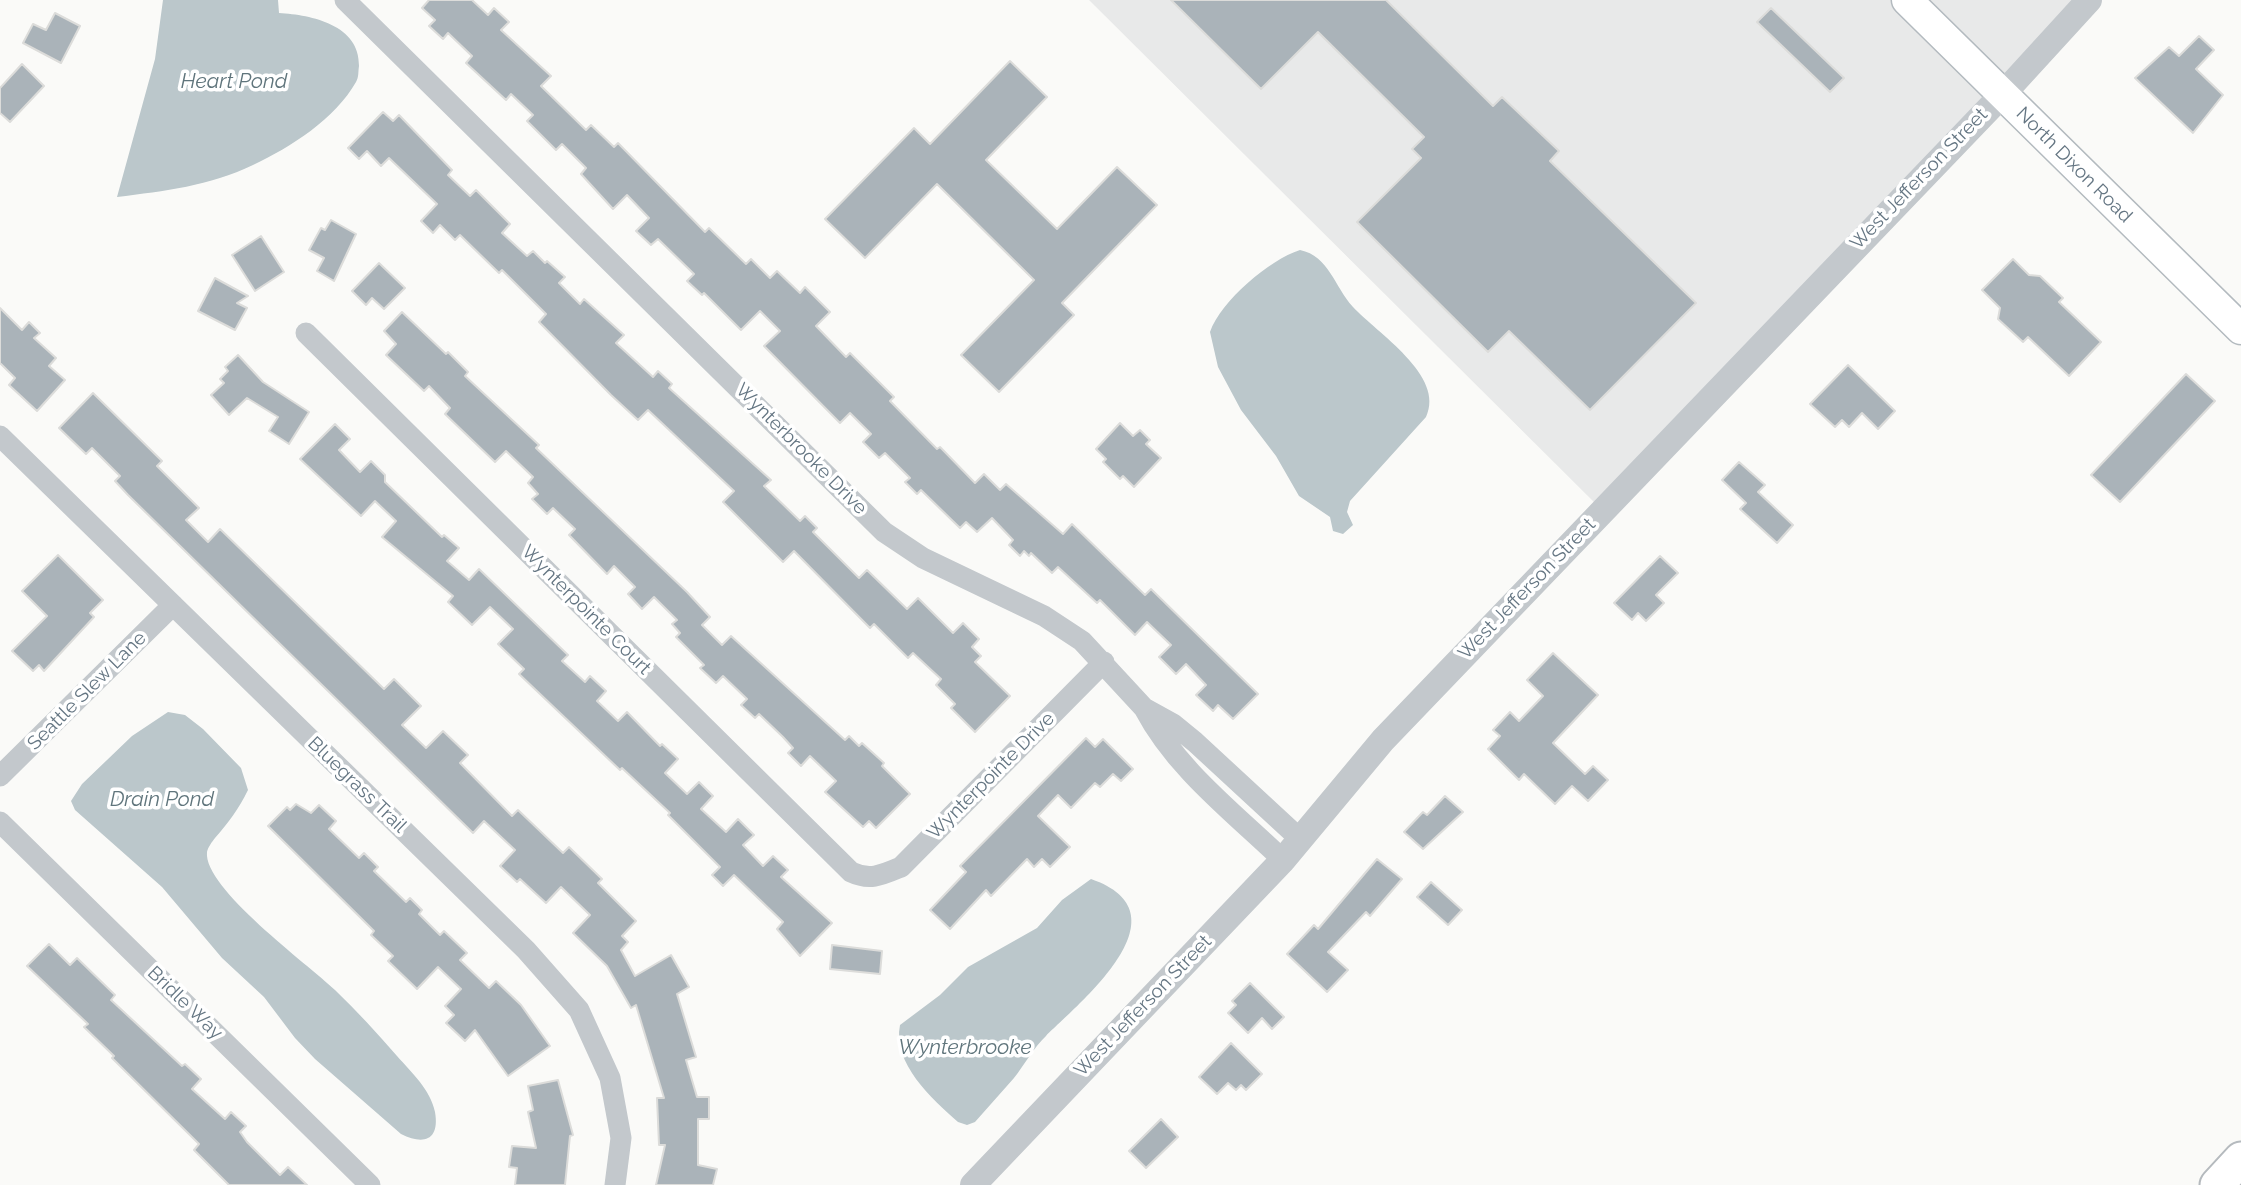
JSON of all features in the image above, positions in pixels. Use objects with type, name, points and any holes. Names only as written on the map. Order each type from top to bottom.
[{"type":"main road","name":"North Dixon Road","points":[[1907,0],[2241,330]]},
{"type":"main road","points":[[2217,1185],[2241,1159]]},
{"type":"street","name":"Wynterbrooke Drive","points":[[345,0],[884,532],[922,558],[1044,616],[1082,641],[1144,708],[1184,733],[1300,839]]},
{"type":"street","name":"West Jefferson Street","points":[[973,1185],[1283,860],[1390,732],[2003,94],[2089,0]]},
{"type":"street","name":"Wynterpointe Court","points":[[306,333],[851,872],[870,879]]},
{"type":"street","name":"Bluegrass Trail","points":[[0,436],[526,950],[579,1010],[610,1078],[621,1138],[615,1185]]},
{"type":"street","name":"Seattle Slew Lane","points":[[0,776],[173,605]]},
{"type":"street","name":"Wynterpointe Drive","points":[[870,879],[901,867],[1104,662]]},
{"type":"street","points":[[1144,708],[1160,737],[1177,758],[1283,860]]},
{"type":"street","name":"Bridle Way","points":[[0,822],[370,1185]]},
{"type":"shaded area","points":[[1089,0],[2090,0],[1603,511]]},
{"type":"water","name":"Heart Pond","points":[[163,0],[278,0],[279,13],[319,20],[343,32],[352,41],[359,66],[357,80],[336,108],[311,131],[253,165],[203,183],[117,197],[155,59]]},
{"type":"water","points":[[1300,250],[1310,253],[1325,265],[1353,307],[1406,356],[1426,386],[1430,402],[1426,417],[1350,501],[1347,512],[1353,525],[1343,534],[1333,531],[1330,517],[1299,496],[1276,456],[1241,410],[1218,367],[1210,332],[1224,308],[1248,283],[1274,263]]},
{"type":"water","name":"Drain Pond","points":[[168,712],[185,715],[203,729],[241,768],[248,790],[241,804],[208,848],[210,867],[239,905],[343,998],[420,1082],[435,1112],[435,1129],[428,1138],[416,1139],[401,1134],[315,1059],[295,1038],[264,997],[222,958],[162,887],[75,810],[71,801],[82,784],[132,736]]},
{"type":"water","name":"Wynterbrooke","points":[[1091,879],[1119,894],[1131,913],[1130,934],[1119,957],[1082,1001],[1042,1040],[1014,1078],[975,1122],[967,1125],[958,1122],[926,1091],[908,1066],[899,1039],[900,1025],[940,995],[968,967],[1037,928],[1062,900]]},
{"type":"building","points":[[429,0],[472,0],[488,15],[494,8],[509,22],[501,30],[551,76],[541,86],[586,130],[591,125],[614,147],[618,143],[705,232],[709,228],[746,264],[751,259],[770,278],[777,271],[800,293],[805,287],[830,312],[816,326],[846,357],[850,353],[894,397],[890,401],[937,449],[940,447],[975,483],[984,474],[1000,490],[1006,484],[1063,534],[1072,524],[1145,595],[1151,589],[1258,694],[1233,719],[1218,705],[1213,711],[1196,695],[1206,685],[1186,664],[1176,674],[1159,657],[1171,645],[1147,622],[1135,635],[1100,600],[1097,603],[1058,567],[1052,573],[1031,553],[1029,556],[1024,551],[1020,556],[1009,545],[1013,540],[992,518],[977,532],[966,522],[960,528],[921,490],[917,494],[905,482],[910,478],[885,453],[879,458],[863,442],[871,434],[850,413],[840,423],[764,346],[780,331],[760,311],[741,330],[704,293],[702,295],[687,281],[694,274],[658,239],[651,245],[636,231],[649,218],[627,195],[613,209],[581,174],[586,168],[562,144],[556,150],[527,121],[533,115],[511,94],[506,100],[466,63],[472,56],[448,33],[443,39],[429,26],[435,20],[422,8]]},
{"type":"building","points":[[1171,0],[1386,0],[1493,106],[1502,97],[1559,151],[1550,161],[1696,303],[1590,410],[1509,331],[1488,352],[1357,222],[1421,158],[1412,149],[1424,137],[1318,32],[1261,89]]},
{"type":"building","points":[[1771,8],[1844,78],[1830,92],[1757,22]]},
{"type":"building","points":[[55,13],[80,26],[61,63],[23,43],[33,24],[46,30]]},
{"type":"building","points":[[2199,36],[2214,50],[2196,69],[2223,95],[2193,133],[2135,78],[2169,47],[2179,56]]},
{"type":"building","points":[[1010,61],[1047,97],[986,160],[1057,229],[1117,167],[1157,205],[1062,303],[1074,315],[999,392],[961,355],[1034,280],[937,184],[865,258],[825,219],[914,128],[930,144]]},
{"type":"building","points":[[22,64],[44,86],[10,122],[0,113],[0,88]]},
{"type":"building","points":[[383,112],[393,121],[399,115],[452,170],[448,175],[470,196],[476,190],[510,224],[502,233],[527,256],[533,251],[565,277],[559,283],[580,304],[584,299],[624,335],[616,343],[653,377],[658,371],[672,384],[669,388],[771,480],[764,486],[800,521],[805,516],[817,528],[813,532],[859,578],[867,570],[907,609],[918,598],[953,633],[963,623],[979,639],[972,647],[981,656],[975,662],[1010,696],[975,732],[951,708],[955,704],[936,685],[941,679],[913,653],[908,658],[874,624],[870,628],[794,551],[783,562],[723,502],[734,491],[648,410],[638,420],[611,395],[539,322],[546,314],[502,270],[499,273],[460,235],[455,240],[440,225],[433,233],[421,221],[437,204],[389,158],[381,166],[367,151],[359,159],[348,148]]},
{"type":"building","points":[[331,220],[356,234],[334,281],[317,271],[324,258],[309,250],[321,228],[325,230]]},
{"type":"building","points":[[261,236],[284,272],[255,291],[232,255]]},
{"type":"building","points":[[2013,259],[2029,275],[2040,276],[2063,298],[2059,302],[2101,342],[2069,376],[2028,337],[2023,342],[1998,319],[2000,308],[1982,290]]},
{"type":"building","points":[[379,263],[405,288],[384,309],[372,298],[366,305],[352,291]]},
{"type":"building","points":[[215,278],[248,296],[237,303],[247,308],[235,330],[198,311]]},
{"type":"building","points":[[0,308],[22,330],[29,322],[40,333],[34,338],[56,358],[49,366],[65,380],[37,411],[9,385],[15,378],[0,363]]},
{"type":"building","points":[[402,312],[446,354],[448,352],[468,372],[465,376],[539,445],[536,448],[687,592],[710,617],[702,625],[722,645],[731,636],[845,740],[849,736],[859,746],[862,743],[884,763],[882,766],[910,794],[876,828],[869,821],[863,827],[825,792],[836,781],[810,756],[801,766],[788,753],[793,748],[759,714],[755,718],[741,705],[747,699],[723,676],[716,683],[700,668],[704,665],[676,637],[680,633],[672,624],[677,620],[654,597],[642,609],[628,594],[635,587],[614,566],[607,574],[569,535],[575,529],[553,508],[547,514],[532,499],[538,494],[528,483],[533,477],[506,451],[495,462],[445,414],[450,408],[429,386],[424,391],[386,355],[396,344],[384,331]]},
{"type":"building","points":[[238,355],[263,382],[309,412],[289,444],[269,431],[278,417],[247,398],[229,415],[211,395],[224,383],[220,379],[228,371],[225,367]]},
{"type":"building","points":[[1848,365],[1895,411],[1878,429],[1862,413],[1849,427],[1842,420],[1835,427],[1810,404]]},
{"type":"building","points":[[2186,374],[2215,401],[2120,502],[2091,475]]},
{"type":"building","points":[[93,393],[162,461],[157,466],[199,508],[186,520],[208,542],[220,529],[384,689],[394,679],[421,706],[402,725],[426,748],[443,731],[468,755],[460,763],[512,816],[518,810],[563,853],[569,847],[602,879],[598,883],[636,921],[622,936],[628,942],[621,950],[635,976],[671,955],[689,987],[677,994],[696,1057],[686,1060],[697,1097],[709,1097],[709,1119],[698,1119],[698,1165],[717,1169],[713,1185],[656,1185],[665,1145],[659,1145],[657,1098],[664,1098],[636,1005],[631,1008],[607,966],[573,933],[590,915],[561,887],[546,903],[520,879],[517,882],[500,866],[515,850],[484,821],[473,833],[128,495],[115,481],[120,476],[92,448],[86,454],[59,428]]},
{"type":"building","points":[[1120,423],[1133,436],[1140,430],[1150,440],[1146,444],[1161,458],[1134,487],[1123,476],[1120,479],[1103,462],[1106,459],[1096,449]]},
{"type":"building","points":[[335,424],[350,439],[339,450],[360,472],[371,461],[385,475],[385,482],[442,537],[444,535],[459,548],[447,561],[469,580],[479,569],[568,655],[562,661],[585,682],[590,676],[606,691],[597,701],[618,721],[627,712],[660,746],[662,744],[678,759],[665,773],[687,794],[699,782],[713,796],[701,809],[726,832],[738,819],[754,835],[743,845],[763,866],[773,856],[788,870],[781,877],[832,923],[800,956],[777,929],[783,922],[734,875],[723,886],[712,875],[720,867],[668,815],[670,813],[622,768],[620,770],[519,674],[524,669],[498,644],[513,629],[490,607],[472,625],[448,602],[453,596],[382,537],[396,521],[375,501],[361,516],[300,459]]},
{"type":"building","points":[[1739,462],[1765,485],[1758,492],[1793,525],[1777,543],[1740,509],[1746,503],[1722,480]]},
{"type":"building","points":[[58,555],[103,600],[90,613],[94,617],[44,671],[39,665],[33,671],[12,651],[47,616],[22,591]]},
{"type":"building","points":[[1660,556],[1678,573],[1656,595],[1664,603],[1646,621],[1638,613],[1632,620],[1614,603]]},
{"type":"building","points":[[1553,653],[1598,695],[1553,743],[1585,774],[1593,766],[1608,780],[1588,801],[1572,786],[1555,804],[1524,774],[1519,780],[1488,749],[1500,736],[1493,730],[1510,712],[1519,721],[1543,696],[1527,680]]},
{"type":"building","points":[[1086,738],[1095,747],[1103,739],[1133,769],[1121,781],[1113,774],[1100,787],[1095,783],[1071,808],[1058,795],[1038,816],[1070,847],[1050,867],[1042,859],[1034,867],[1027,859],[991,896],[986,890],[950,929],[930,910],[966,872],[960,866]]},
{"type":"building","points":[[1445,796],[1463,812],[1423,849],[1404,832],[1423,812],[1427,815]]},
{"type":"building","points":[[296,804],[311,813],[319,805],[336,821],[329,829],[359,858],[364,853],[378,867],[374,871],[406,902],[410,898],[422,910],[419,914],[440,935],[444,931],[467,953],[460,960],[489,988],[496,981],[521,1005],[550,1046],[508,1076],[475,1030],[465,1041],[446,1023],[454,1015],[445,1006],[461,989],[438,967],[417,989],[388,961],[393,956],[371,935],[374,931],[268,826],[287,807],[290,810]]},
{"type":"building","points":[[1377,859],[1402,879],[1370,916],[1366,912],[1328,952],[1348,970],[1327,992],[1287,954],[1314,925],[1318,929]]},
{"type":"building","points":[[1431,882],[1462,910],[1448,925],[1417,897]]},
{"type":"building","points":[[49,944],[70,965],[77,958],[115,995],[111,1000],[182,1066],[185,1064],[201,1079],[192,1089],[225,1119],[231,1112],[246,1126],[240,1132],[280,1175],[288,1167],[307,1185],[229,1185],[194,1150],[199,1144],[112,1058],[114,1056],[84,1027],[88,1024],[27,966]]},
{"type":"building","points":[[832,945],[882,951],[880,974],[830,969]]},
{"type":"building","points":[[1250,983],[1284,1017],[1272,1029],[1262,1018],[1248,1033],[1228,1013],[1236,1005],[1232,1001]]},
{"type":"building","points":[[1231,1043],[1262,1074],[1246,1090],[1241,1085],[1236,1090],[1228,1083],[1217,1094],[1199,1077]]},
{"type":"building","points":[[558,1080],[573,1135],[570,1136],[565,1185],[515,1185],[517,1168],[509,1167],[512,1146],[536,1148],[528,1112],[533,1110],[528,1086]]},
{"type":"building","points":[[1161,1119],[1178,1137],[1146,1168],[1129,1151]]}]
